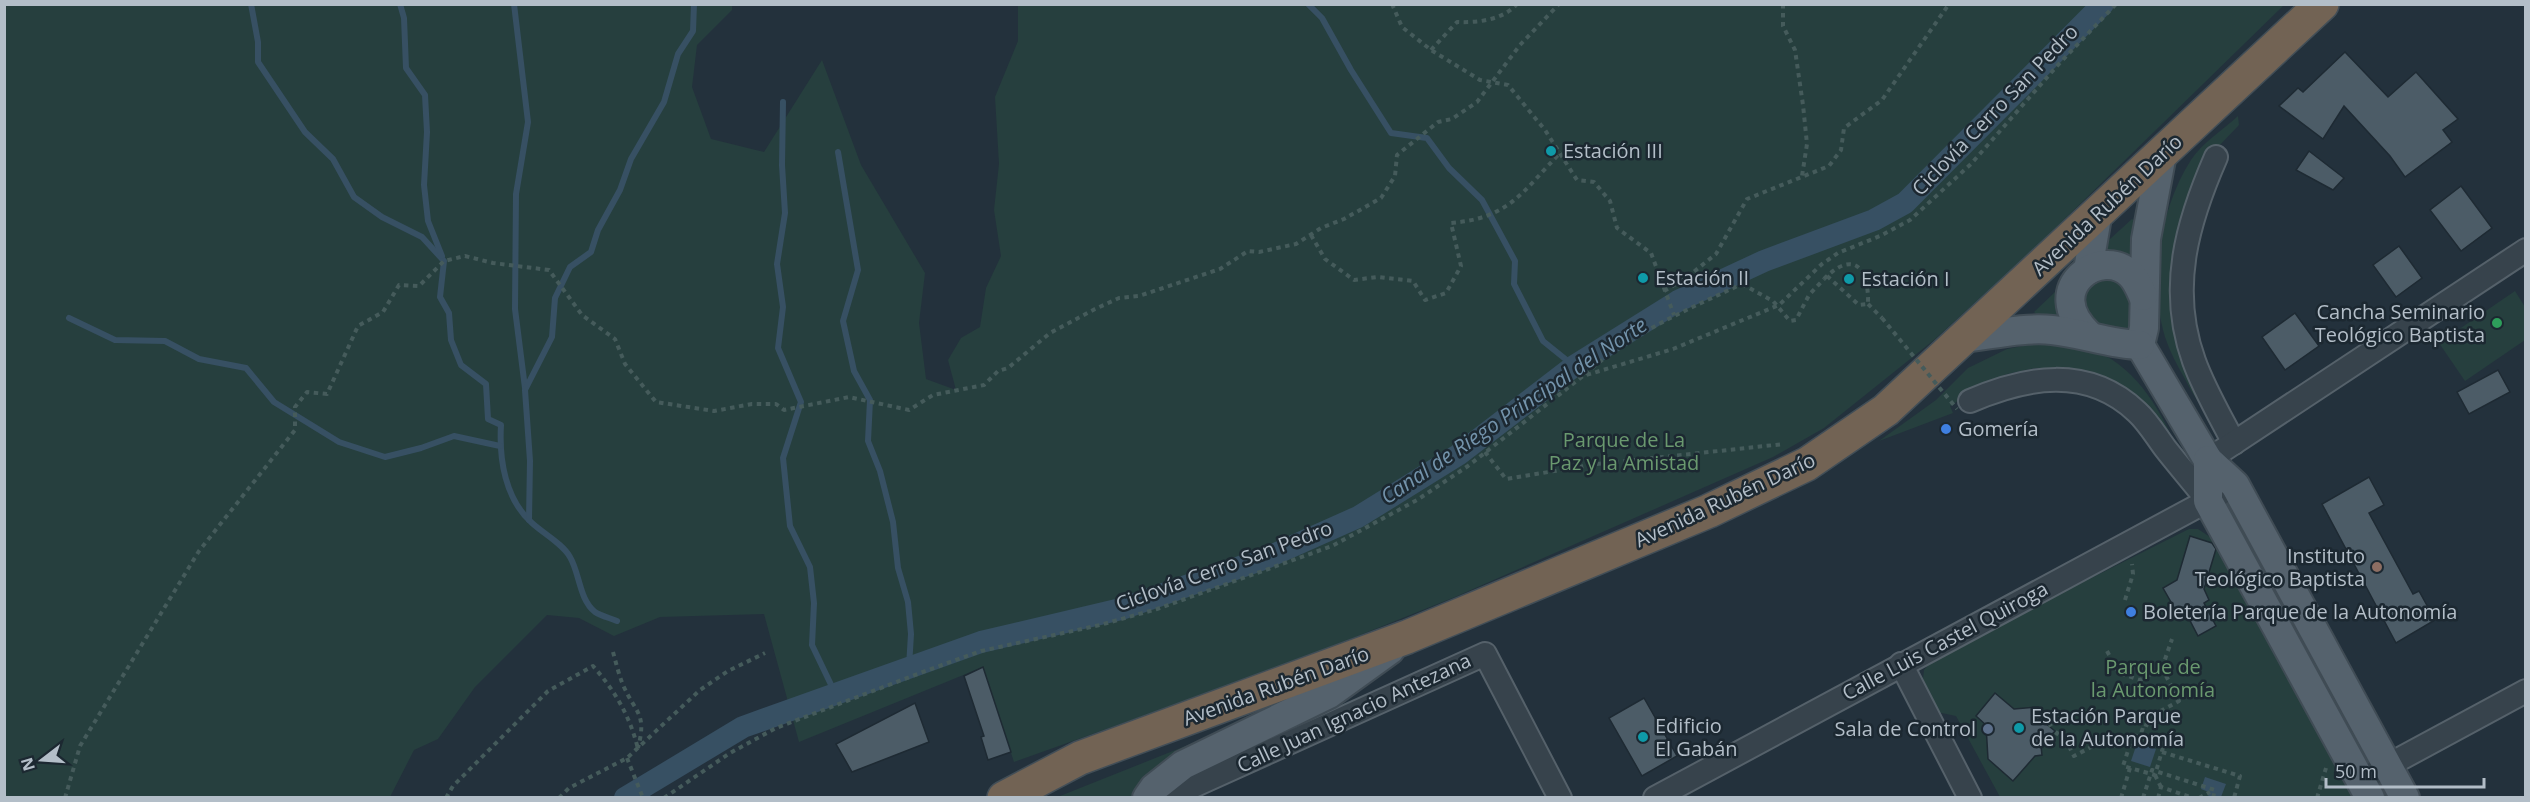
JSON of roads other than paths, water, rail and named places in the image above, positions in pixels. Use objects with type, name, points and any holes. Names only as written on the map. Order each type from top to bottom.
[{"type":"highway","name":"Avenida Rubén Darío","points":[[1005,798],[1080,759],[1407,637],[1709,511],[1807,464],[1886,410],[2097,217],[2322,4]]},
{"type":"main road","points":[[2162,154],[2146,239],[2144,328],[2140,345],[2208,460],[2235,485],[2405,798]]},
{"type":"main road","points":[[2088,334],[2079,325],[2069,303],[2071,288],[2083,274],[2097,217]]},
{"type":"main road","points":[[2028,278],[2083,274],[2110,266],[2122,269],[2131,275],[2143,296]]},
{"type":"main road","points":[[1963,338],[2049,329],[2088,334],[2106,342],[2140,345]]},
{"type":"main road","points":[[2208,460],[2208,501],[2365,789]]},
{"type":"main road","points":[[1148,798],[1154,788],[1184,765],[1329,694],[1407,637]]},
{"type":"street","points":[[2216,157],[2189,227],[2182,280],[2183,305],[2187,336],[2194,362],[2234,443]]},
{"type":"street","points":[[2208,460],[2526,250]]},
{"type":"street","points":[[1964,405],[2004,386],[2030,380],[2053,379],[2080,382],[2106,391],[2136,411],[2208,501]]},
{"type":"street","name":"Calle Luis Castel Quiroga","points":[[1655,798],[2235,485]]},
{"type":"street","name":"Calle Juan Ignacio Antezana","points":[[1175,798],[1189,788],[1485,654],[1560,798]]},
{"type":"street","points":[[1901,664],[1970,798]]},
{"type":"street","points":[[2365,789],[2388,766],[2526,691]]},
{"type":"water","points":[[2137,743],[2156,749],[2150,767],[2131,761]]},
{"type":"water","points":[[2205,777],[2226,784],[2221,797],[2208,797],[2209,792],[2201,789]]},
{"type":"waterway","points":[[251,4],[258,42],[258,62],[305,132],[333,159],[354,197],[382,217],[422,237],[444,261],[440,297],[449,313],[451,340],[461,365],[486,384],[488,419],[501,425],[503,465],[515,502],[532,523],[567,552],[590,607],[595,612],[617,621]]},
{"type":"waterway","points":[[400,4],[404,18],[406,68],[425,95],[427,132],[424,185],[428,221],[442,256]]},
{"type":"waterway","points":[[514,4],[528,122],[516,194],[515,309],[525,388]]},
{"type":"waterway","points":[[529,520],[530,461],[525,390],[552,337],[555,298],[570,267],[591,252],[598,230],[620,190],[631,159],[664,102],[678,54],[693,31],[694,4]]},
{"type":"waterway","points":[[1308,4],[1322,18],[1351,70],[1391,133],[1427,138],[1449,168],[1482,200],[1515,261],[1514,284],[1543,341],[1574,366]]},
{"type":"waterway","name":"Canal de Riego Principal del Norte","points":[[625,798],[743,727],[981,642],[1121,609],[1266,558],[1358,517],[1458,455],[1574,366],[1678,301],[1764,261],[1874,220],[1905,203],[2103,4]]},
{"type":"waterway","points":[[783,102],[782,165],[785,213],[777,264],[783,307],[778,348],[801,402],[783,458],[790,526],[810,567],[814,603],[812,645],[835,693]]},
{"type":"waterway","points":[[838,152],[858,270],[843,321],[854,371],[870,400],[868,441],[880,471],[893,522],[898,568],[908,602],[911,634],[909,667]]},
{"type":"waterway","points":[[69,318],[115,340],[165,341],[199,359],[246,368],[274,402],[339,442],[385,457],[421,448],[454,436],[500,446]]},
{"type":"place","name":"Estación III","points":[[1551,151]]},
{"type":"place","name":"Estación II","points":[[1643,278]]},
{"type":"place","name":"Estación I","points":[[1849,279]]},
{"type":"place","name":"Cancha Seminario Teológico Baptista","points":[[2497,323]]},
{"type":"place","name":"Gomería","points":[[1946,429]]},
{"type":"place","name":"Instituto Teológico Baptista","points":[[2377,567]]},
{"type":"place","name":"Boletería Parque de la Autonomía","points":[[2131,612]]},
{"type":"place","name":"Estación Parque de la Autonomía","points":[[2019,728]]},
{"type":"place","name":"Sala de Control","points":[[1988,729]]},
{"type":"place","name":"Edificio El Gabán","points":[[1643,737]]},
{"type":"park label","name":"Parque de La Paz y la Amistad","points":[[1624,452]]},
{"type":"park label","name":"Parque de la Autonomía","points":[[2153,678]]}]
